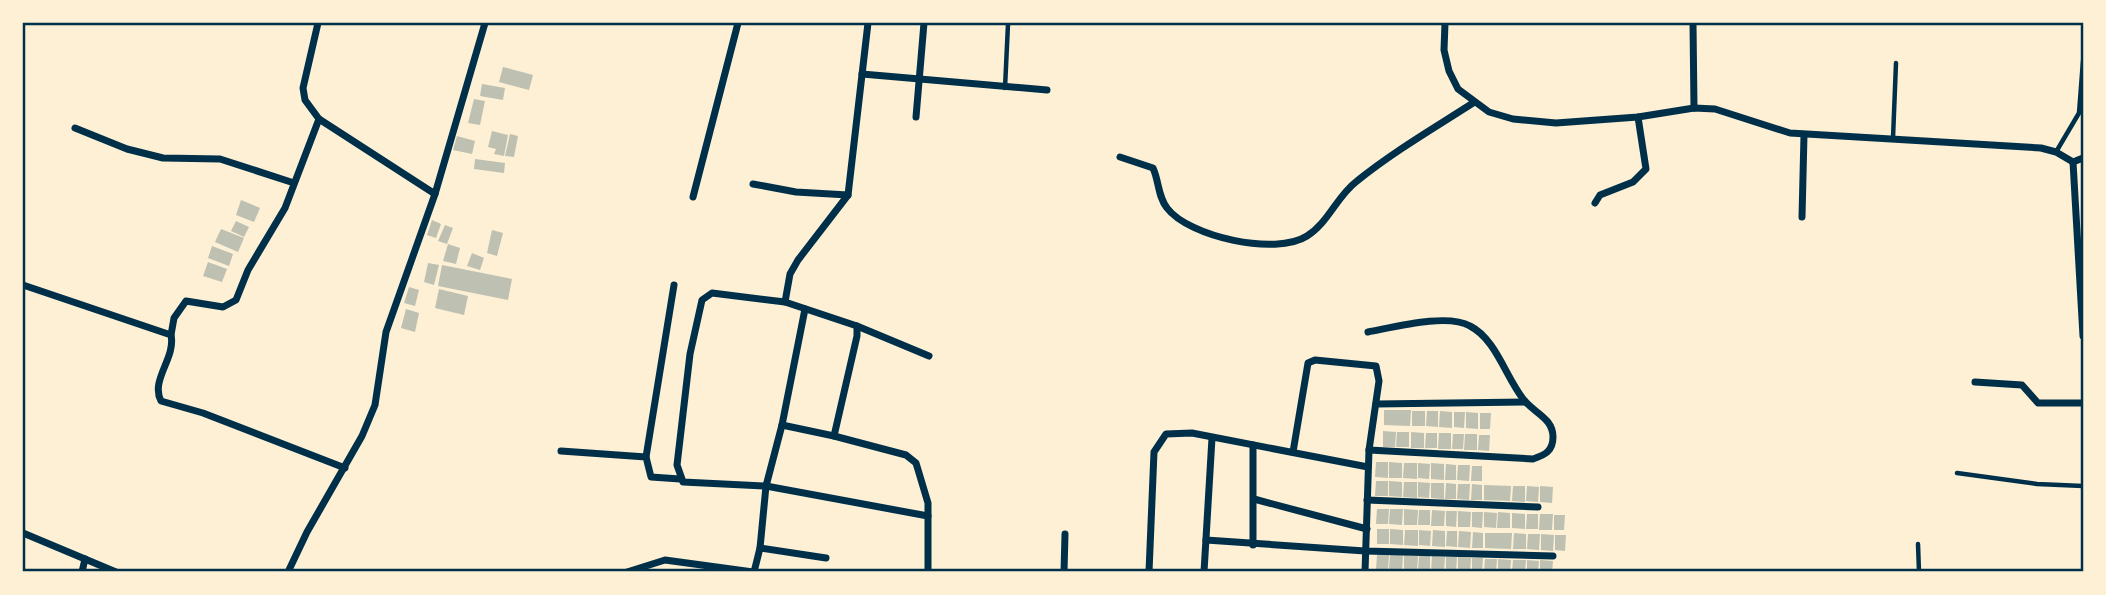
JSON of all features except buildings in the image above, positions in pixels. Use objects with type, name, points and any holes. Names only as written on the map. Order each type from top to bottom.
[{"type":"street","points":[[317,23],[303,88],[305,100],[318,118],[435,194]]},
{"type":"street","points":[[288,572],[307,532],[345,468],[375,405],[386,332],[435,194],[485,23]]},
{"type":"street","points":[[693,197],[738,23]]},
{"type":"street","points":[[785,302],[790,274],[798,260],[848,195],[868,23]]},
{"type":"street","points":[[916,117],[924,23]]},
{"type":"street","points":[[1445,23],[1444,50],[1448,71],[1458,89],[1473,103],[1489,112],[1513,119],[1556,123],[1638,117],[1694,108],[1715,109],[1766,127],[1804,135],[2041,148],[2056,152],[2073,162]]},
{"type":"street","points":[[1693,23],[1694,108]]},
{"type":"street","points":[[862,74],[1005,89],[1047,90]]},
{"type":"street","points":[[1120,157],[1153,168],[1165,206],[1174,215],[1201,230],[1269,246],[1283,244],[1309,235],[1354,182],[1473,103]]},
{"type":"street","points":[[1595,203],[1600,195],[1633,182],[1646,169],[1638,117]]},
{"type":"street","points":[[318,118],[285,208],[248,270],[236,300],[223,307],[186,301],[174,318],[171,350],[158,388],[161,401],[203,413],[345,468]]},
{"type":"street","points":[[75,128],[127,149],[163,158],[220,159],[294,183]]},
{"type":"street","points":[[1802,217],[1804,135]]},
{"type":"street","points":[[2073,162],[2083,158]]},
{"type":"street","points":[[2073,162],[2083,336]]},
{"type":"street","points":[[753,184],[796,192],[848,195]]},
{"type":"street","points":[[23,285],[171,335]]},
{"type":"street","points":[[674,285],[646,457],[651,477],[680,479],[682,482],[766,486],[928,516]]},
{"type":"street","points":[[680,479],[677,464],[690,354],[702,300],[712,293],[785,302],[857,326],[929,356]]},
{"type":"street","points":[[627,572],[665,561],[754,572],[760,548],[766,486],[782,425],[805,309]]},
{"type":"street","points":[[1368,332],[1455,321],[1470,326],[1483,334],[1525,402],[1547,420],[1553,435],[1552,447],[1545,455],[1517,459],[1369,450]]},
{"type":"street","points":[[834,436],[857,326]]},
{"type":"street","points":[[1293,452],[1307,368],[1311,361],[1375,365],[1379,373],[1369,450],[1365,572]]},
{"type":"street","points":[[1975,382],[2022,385],[2038,402],[2083,402]]},
{"type":"street","points":[[1376,404],[1525,402]]},
{"type":"street","points":[[782,425],[834,436],[913,459],[928,503],[928,572]]},
{"type":"street","points":[[1149,572],[1154,452],[1158,442],[1166,434],[1178,432],[1368,467]]},
{"type":"street","points":[[1204,572],[1212,438]]},
{"type":"street","points":[[1253,445],[1253,545]]},
{"type":"street","points":[[561,451],[646,457]]},
{"type":"street","points":[[1254,499],[1367,529]]},
{"type":"street","points":[[1367,500],[1538,507]]},
{"type":"street","points":[[23,533],[116,572]]},
{"type":"street","points":[[1064,572],[1065,534]]},
{"type":"street","points":[[1206,540],[1365,551],[1553,556]]},
{"type":"street","points":[[760,548],[826,558]]},
{"type":"street","points":[[82,572],[85,559]]},
{"type":"lane","points":[[1005,89],[1008,24]]},
{"type":"lane","points":[[2056,152],[2079,113],[2083,61]]},
{"type":"lane","points":[[1893,139],[1896,63]]},
{"type":"lane","points":[[1957,473],[2037,484],[2083,486]]},
{"type":"lane","points":[[1918,544],[1919,572]]}]
